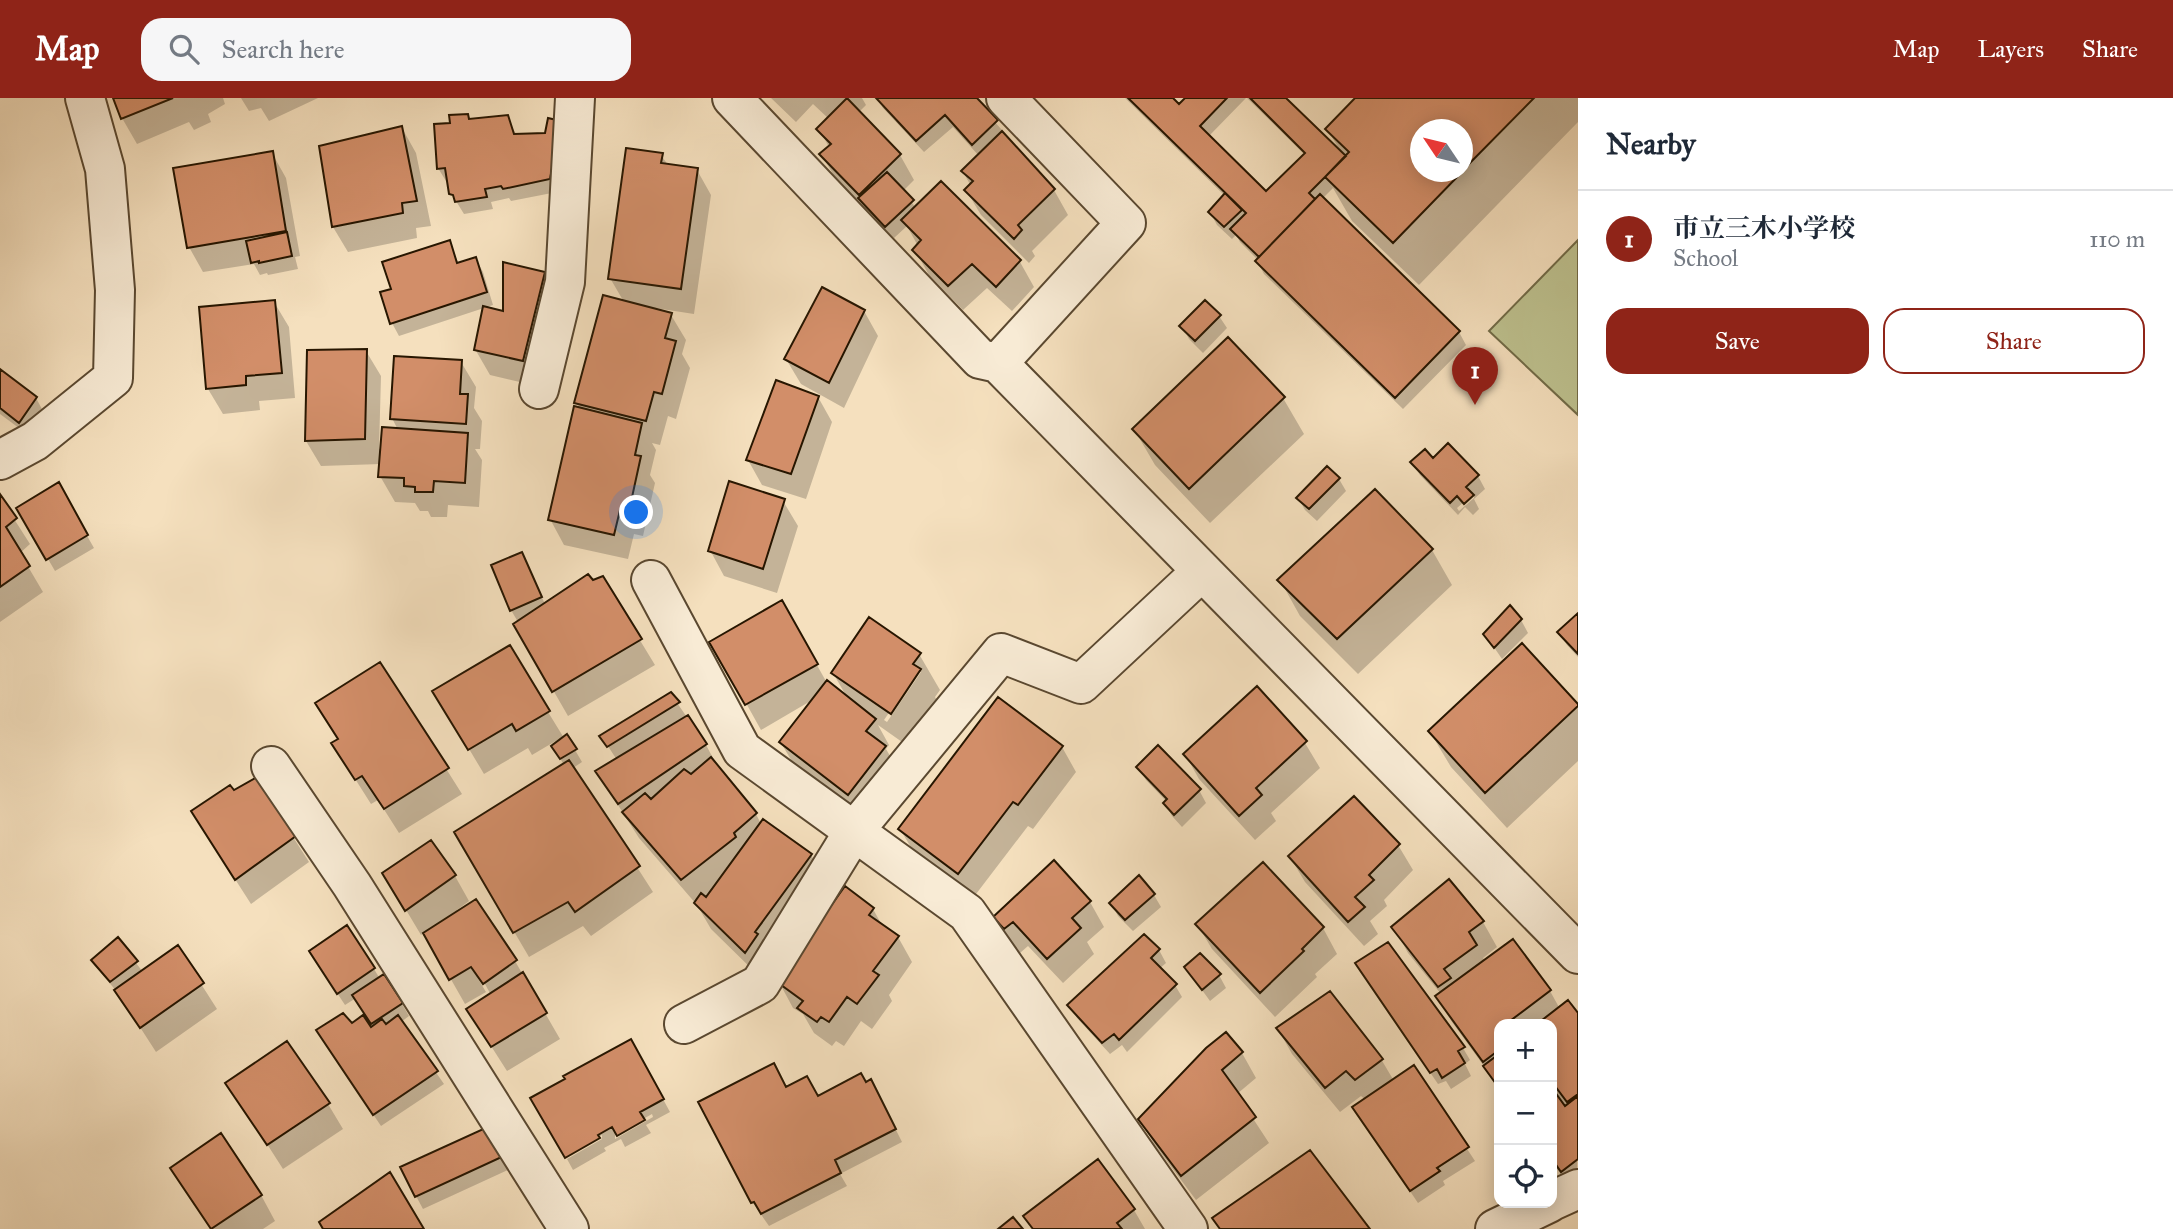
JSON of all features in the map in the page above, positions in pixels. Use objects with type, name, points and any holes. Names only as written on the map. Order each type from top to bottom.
[{"type":"street","points":[[0,460],[35,441],[113,378],[116,290],[106,169],[85,98]]},
{"type":"street","points":[[539,389],[565,282],[575,98]]},
{"type":"street","points":[[732,98],[980,359],[998,363],[1578,954]]},
{"type":"street","points":[[998,363],[1126,223],[1006,98]]},
{"type":"street","points":[[684,1024],[760,984],[854,831],[1001,653],[1081,684],[1202,571]]},
{"type":"street","points":[[651,580],[742,750],[967,913],[1188,1229]]},
{"type":"street","points":[[271,766],[359,897],[569,1229]]},
{"type":"street","points":[[1557,1199],[1578,1189]]},
{"type":"street","points":[[1495,1229],[1538,1208]]},
{"type":"green space","points":[[1578,240],[1578,415],[1489,331]]},
{"type":"building","points":[[113,98],[173,98],[121,119]]},
{"type":"building","points":[[847,98],[901,154],[859,195],[819,154],[831,144],[816,129]]},
{"type":"building","points":[[876,98],[977,98],[998,120],[972,145],[945,115],[916,141]]},
{"type":"building","points":[[1128,98],[1173,98],[1179,104],[1185,98],[1227,98],[1200,126],[1266,191],[1305,153],[1250,98],[1286,98],[1346,156],[1309,193],[1315,199],[1259,257],[1230,229],[1246,213]]},
{"type":"building","points":[[1355,98],[1534,98],[1473,160],[1473,119],[1410,119],[1410,182],[1452,182],[1393,243],[1325,177],[1349,152],[1325,129]]},
{"type":"building","points":[[468,114],[469,119],[508,115],[514,134],[545,133],[548,118],[561,121],[550,179],[503,189],[501,186],[485,189],[487,197],[455,202],[453,195],[449,194],[445,168],[437,169],[434,124],[450,123],[449,115]]},
{"type":"building","points":[[402,126],[417,201],[402,203],[403,213],[332,227],[319,146]]},
{"type":"building","points":[[1002,131],[1055,189],[1018,225],[1022,230],[1014,239],[964,190],[973,181],[961,171]]},
{"type":"building","points":[[626,148],[663,153],[661,163],[698,168],[681,289],[608,279]]},
{"type":"building","points":[[273,151],[286,231],[187,248],[173,168]]},
{"type":"building","points":[[887,172],[914,200],[885,227],[858,198]]},
{"type":"building","points":[[941,181],[1021,260],[996,287],[972,264],[948,286],[912,250],[921,240],[901,220]]},
{"type":"building","points":[[1225,193],[1242,210],[1224,227],[1208,212]]},
{"type":"building","points":[[1320,194],[1460,331],[1395,398],[1255,261]]},
{"type":"building","points":[[287,232],[292,256],[251,263],[246,241]]},
{"type":"building","points":[[450,240],[457,263],[476,257],[487,292],[390,324],[380,292],[391,289],[382,262]]},
{"type":"building","points":[[503,262],[545,272],[523,361],[474,350],[483,306],[503,311]]},
{"type":"building","points":[[822,287],[865,310],[829,383],[784,359]]},
{"type":"building","points":[[603,295],[672,313],[665,338],[676,341],[662,394],[654,392],[646,421],[574,403]]},
{"type":"building","points":[[275,300],[282,373],[246,376],[246,385],[206,389],[199,307]]},
{"type":"building","points":[[1205,300],[1221,315],[1195,341],[1179,326]]},
{"type":"building","points":[[1228,337],[1285,397],[1189,489],[1132,429]]},
{"type":"building","points":[[367,349],[365,439],[305,441],[307,350]]},
{"type":"building","points":[[394,356],[462,360],[460,394],[468,394],[466,424],[390,419]]},
{"type":"building","points":[[0,369],[37,397],[19,423],[0,408]]},
{"type":"building","points":[[776,380],[819,396],[791,474],[746,460]]},
{"type":"building","points":[[574,406],[642,423],[635,455],[641,456],[629,511],[620,510],[614,535],[548,520]]},
{"type":"building","points":[[382,427],[468,433],[465,483],[434,481],[433,492],[415,492],[415,487],[404,486],[404,478],[378,477]]},
{"type":"building","points":[[1448,443],[1479,475],[1466,487],[1474,495],[1464,504],[1457,496],[1450,503],[1410,462],[1425,449],[1433,458]]},
{"type":"building","points":[[1327,466],[1340,478],[1309,509],[1296,498]]},
{"type":"building","points":[[729,481],[785,499],[763,569],[708,551]]},
{"type":"building","points":[[59,482],[88,535],[46,560],[16,508]]},
{"type":"building","points":[[1375,489],[1433,549],[1337,639],[1277,580]]},
{"type":"building","points":[[0,494],[17,518],[6,527],[30,566],[0,587]]},
{"type":"building","points":[[522,552],[542,597],[510,611],[491,565]]},
{"type":"building","points":[[588,574],[593,580],[603,576],[642,639],[552,692],[513,624]]},
{"type":"building","points":[[782,600],[818,664],[745,705],[709,642]]},
{"type":"building","points":[[1510,605],[1522,619],[1494,648],[1483,634]]},
{"type":"building","points":[[1578,613],[1578,654],[1557,632]]},
{"type":"building","points":[[869,617],[921,653],[913,664],[921,669],[891,714],[831,673]]},
{"type":"building","points":[[1522,643],[1578,706],[1485,793],[1428,731]]},
{"type":"building","points":[[510,645],[550,711],[516,731],[512,724],[468,750],[432,691]]},
{"type":"building","points":[[380,662],[449,768],[384,809],[362,776],[355,780],[331,743],[338,739],[315,703]]},
{"type":"building","points":[[827,680],[876,719],[866,731],[886,746],[848,795],[779,742]]},
{"type":"building","points":[[1257,686],[1307,741],[1256,788],[1262,795],[1239,816],[1183,754]]},
{"type":"building","points":[[671,692],[680,702],[607,747],[599,736]]},
{"type":"building","points":[[998,697],[1063,746],[1018,805],[1013,802],[958,874],[898,829]]},
{"type":"building","points":[[688,715],[707,744],[618,804],[595,771]]},
{"type":"building","points":[[567,734],[577,749],[560,759],[551,746]]},
{"type":"building","points":[[1158,745],[1201,789],[1174,815],[1163,803],[1167,799],[1136,767]]},
{"type":"building","points":[[711,757],[757,813],[734,833],[736,837],[681,880],[622,812],[645,793],[651,799],[684,769],[691,774]]},
{"type":"building","points":[[569,760],[640,866],[575,912],[568,902],[513,933],[454,832]]},
{"type":"building","points":[[257,777],[296,836],[235,880],[191,811],[230,785],[234,790]]},
{"type":"building","points":[[1354,796],[1400,844],[1369,875],[1374,880],[1355,897],[1365,907],[1348,922],[1288,856]]},
{"type":"building","points":[[763,819],[812,854],[755,932],[758,934],[745,953],[694,903],[701,893],[706,897]]},
{"type":"building","points":[[431,840],[456,875],[405,911],[382,873]]},
{"type":"building","points":[[1054,860],[1091,901],[1072,918],[1081,928],[1047,959],[1013,922],[1004,929],[993,917]]},
{"type":"building","points":[[1263,862],[1324,927],[1302,949],[1304,951],[1260,993],[1195,924]]},
{"type":"building","points":[[1139,875],[1155,894],[1125,920],[1109,903]]},
{"type":"building","points":[[1449,879],[1484,921],[1469,932],[1477,945],[1444,969],[1451,978],[1438,987],[1391,927]]},
{"type":"building","points":[[845,886],[874,908],[869,915],[899,936],[873,971],[879,975],[857,1004],[847,997],[829,1022],[821,1017],[817,1022],[797,1008],[803,1001],[777,982]]},
{"type":"building","points":[[476,899],[517,960],[483,984],[471,967],[449,980],[423,933]]},
{"type":"building","points":[[347,925],[375,968],[337,994],[309,951]]},
{"type":"building","points":[[1144,934],[1160,949],[1151,958],[1177,984],[1119,1040],[1114,1034],[1102,1043],[1067,1005]]},
{"type":"building","points":[[118,937],[138,961],[110,982],[91,960]]},
{"type":"building","points":[[1513,939],[1551,990],[1513,1019],[1494,1019],[1494,1054],[1483,1062],[1435,996]]},
{"type":"building","points":[[1388,942],[1465,1047],[1458,1051],[1465,1063],[1442,1078],[1437,1069],[1430,1073],[1355,963]]},
{"type":"building","points":[[178,945],[204,983],[140,1028],[114,990]]},
{"type":"building","points":[[1200,953],[1221,974],[1202,990],[1184,967]]},
{"type":"building","points":[[523,972],[547,1013],[491,1047],[466,1009]]},
{"type":"building","points":[[384,974],[403,1003],[371,1024],[352,995]]},
{"type":"building","points":[[1330,991],[1383,1059],[1355,1080],[1346,1071],[1325,1088],[1276,1028]]},
{"type":"building","points":[[1568,1000],[1578,1013],[1578,1094],[1567,1102],[1557,1089],[1557,1019],[1543,1019]]},
{"type":"building","points":[[343,1013],[352,1023],[363,1015],[371,1027],[382,1019],[386,1024],[398,1015],[438,1071],[373,1115],[316,1030]]},
{"type":"building","points":[[1226,1032],[1243,1052],[1222,1070],[1256,1117],[1181,1176],[1138,1119],[1206,1048]]},
{"type":"building","points":[[631,1039],[664,1099],[640,1112],[645,1120],[617,1136],[612,1127],[598,1135],[600,1138],[565,1158],[530,1098],[565,1079],[563,1076]]},
{"type":"building","points":[[287,1041],[330,1103],[267,1145],[225,1083]]},
{"type":"building","points":[[1494,1058],[1494,1081],[1483,1066]]},
{"type":"building","points":[[774,1063],[786,1087],[807,1076],[818,1096],[861,1073],[866,1082],[871,1079],[896,1129],[835,1160],[841,1173],[761,1214],[754,1202],[751,1203],[698,1102]]},
{"type":"building","points":[[1414,1065],[1469,1147],[1437,1168],[1440,1171],[1410,1191],[1352,1107]]},
{"type":"building","points":[[1557,1095],[1565,1106],[1578,1096],[1578,1159],[1561,1172],[1557,1166]]},
{"type":"building","points":[[492,1125],[506,1155],[415,1197],[400,1167]]},
{"type":"building","points":[[221,1133],[262,1195],[211,1229],[170,1168]]},
{"type":"building","points":[[1310,1150],[1370,1229],[1220,1229],[1212,1218]]},
{"type":"building","points":[[1098,1159],[1135,1209],[1117,1223],[1122,1229],[1033,1229],[1023,1216]]},
{"type":"building","points":[[390,1172],[424,1229],[323,1229],[319,1222]]},
{"type":"building","points":[[1013,1217],[1023,1229],[998,1229]]},
{"type":"place","name":"市立三木小学校","points":[[1475,405]]}]
